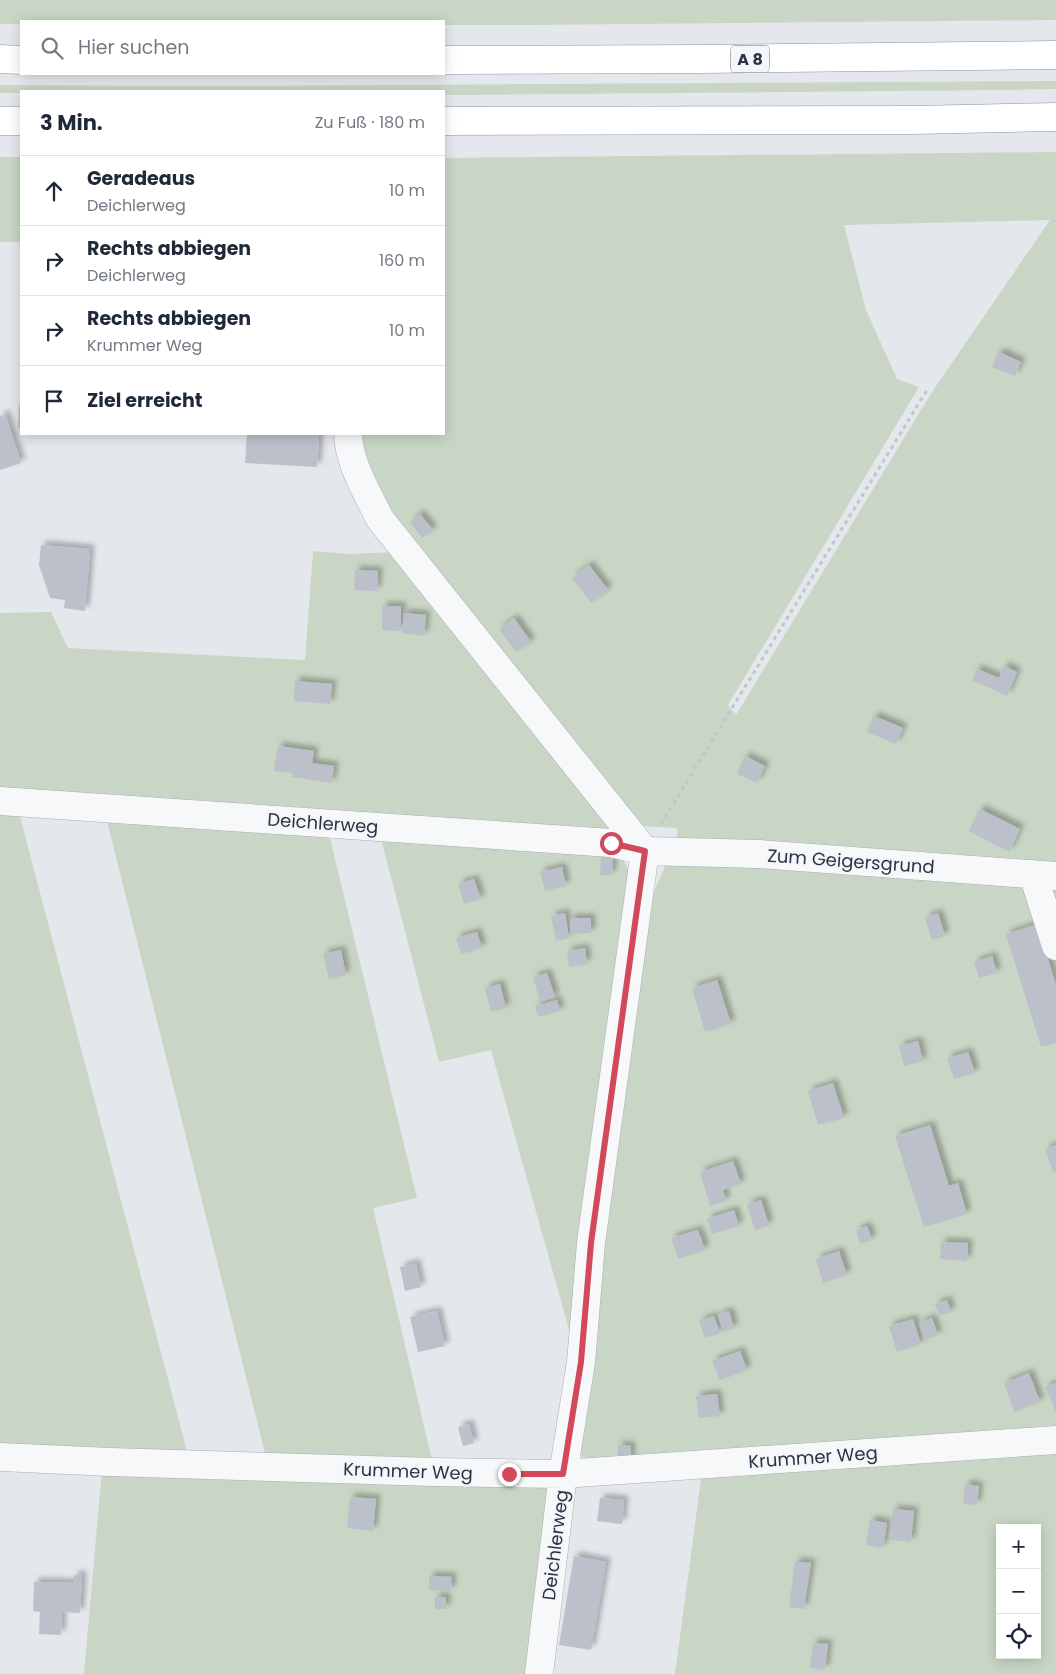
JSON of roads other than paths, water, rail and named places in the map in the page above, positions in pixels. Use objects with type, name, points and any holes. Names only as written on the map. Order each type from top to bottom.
[{"type":"highway","name":"A 8","points":[[445,60],[1056,55]]},
{"type":"highway","points":[[0,59],[20,60]]},
{"type":"highway","points":[[445,121],[914,120],[1056,117]]},
{"type":"highway","points":[[0,121],[20,121]]},
{"type":"lane","points":[[348,435],[348,446],[360,477],[380,518],[645,851]]},
{"type":"lane","name":"Deichlerweg","points":[[0,800],[611,843],[645,851],[591,1243],[581,1362],[563,1474],[539,1674]]},
{"type":"lane","name":"Zum Geigersgrund","points":[[645,851],[759,854],[1045,875]]},
{"type":"lane","points":[[1045,875],[1056,946]]},
{"type":"lane","name":"Krummer Weg","points":[[0,1457],[434,1472],[563,1474],[1056,1440]]}]
